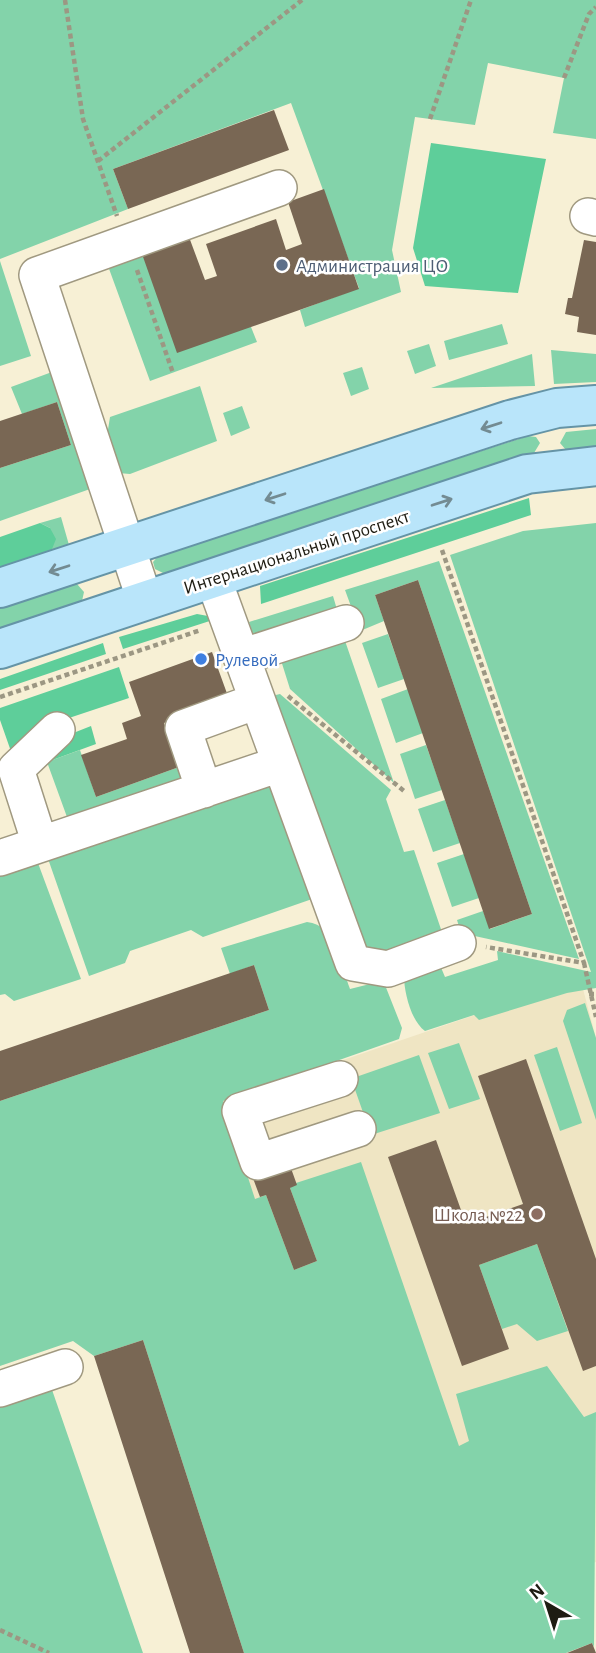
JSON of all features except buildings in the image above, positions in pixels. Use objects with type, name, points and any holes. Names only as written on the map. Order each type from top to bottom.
[{"type":"main road","points":[[0,588],[510,420],[557,408],[596,405]]},
{"type":"main road","name":"Интернациональный проспект","points":[[0,649],[527,474],[596,466]]},
{"type":"street","points":[[145,601],[37,275],[279,188]]},
{"type":"street","points":[[213,578],[242,657],[271,697],[280,764],[353,963],[388,969],[458,943]]},
{"type":"street","points":[[242,657],[346,623]]},
{"type":"street","points":[[204,790],[183,728],[271,697]]},
{"type":"street","points":[[40,844],[16,769],[57,730]]},
{"type":"street","points":[[0,858],[280,764]]},
{"type":"street","points":[[340,1079],[240,1111],[253,1150],[258,1163],[358,1129]]},
{"type":"street","points":[[0,1389],[65,1367]]},
{"type":"path","points":[[65,0],[83,119],[173,373]]},
{"type":"path","points":[[97,161],[302,0]]},
{"type":"path","points":[[430,119],[471,0]]},
{"type":"path","points":[[564,78],[589,15],[596,7]]},
{"type":"path","points":[[442,550],[584,963],[596,1017]]},
{"type":"path","points":[[0,697],[229,621]]},
{"type":"path","points":[[271,697],[404,791]]},
{"type":"path","points":[[458,943],[584,963]]},
{"type":"path","points":[[589,995],[596,994]]},
{"type":"path","points":[[0,1630],[49,1653]]},
{"type":"shaded area","points":[[583,989],[596,1038],[596,1562],[338,1653],[223,1101],[475,1015]]},
{"type":"green space","points":[[0,0],[596,0],[596,139],[553,133],[564,78],[488,63],[475,125],[415,117],[392,250],[401,292],[305,327],[300,310],[359,288],[291,103],[113,169],[128,209],[0,259]]},
{"type":"green space","points":[[431,143],[546,159],[518,293],[425,286],[413,248]]},
{"type":"green space","points":[[142,254],[251,327],[257,342],[150,381],[108,266]]},
{"type":"green space","points":[[0,261],[31,356],[0,366]]},
{"type":"green space","points":[[502,324],[508,344],[449,360],[444,341]]},
{"type":"green space","points":[[429,344],[436,366],[415,374],[407,351]]},
{"type":"green space","points":[[551,350],[596,354],[596,382],[554,384]]},
{"type":"green space","points":[[532,354],[535,386],[431,388]]},
{"type":"green space","points":[[362,367],[369,389],[351,396],[343,373]]},
{"type":"green space","points":[[52,372],[90,489],[0,521],[0,468],[71,445],[57,402],[22,414],[11,387]]},
{"type":"green space","points":[[200,386],[217,441],[130,474],[118,473],[106,442],[110,417]]},
{"type":"green space","points":[[242,406],[250,428],[231,436],[223,413]]},
{"type":"green space","points":[[596,429],[596,449],[566,450],[560,443],[566,432]]},
{"type":"green space","points":[[528,436],[536,437],[540,443],[534,453],[165,574],[155,569],[153,562],[160,554]]},
{"type":"green space","points":[[529,498],[531,515],[261,604],[260,586]]},
{"type":"green space","points":[[61,517],[71,552],[50,554],[50,528],[40,523]]},
{"type":"green space","points":[[40,523],[50,528],[56,539],[50,554],[0,576],[0,537]]},
{"type":"green space","points":[[596,523],[596,988],[567,993],[479,1020],[474,1015],[425,1031],[409,1006],[404,976],[437,958],[445,977],[498,960],[497,951],[591,972],[450,555],[523,531]]},
{"type":"green space","points":[[439,561],[579,959],[461,933],[457,920],[483,911],[490,929],[532,914],[418,580],[375,595],[384,621],[360,631],[345,590]]},
{"type":"green space","points":[[72,583],[77,584],[84,592],[82,601],[0,629],[0,606]]},
{"type":"green space","points":[[333,596],[338,613],[254,638],[249,622]]},
{"type":"green space","points":[[197,614],[219,618],[123,649],[119,637]]},
{"type":"green space","points":[[388,634],[404,679],[378,688],[362,643]]},
{"type":"green space","points":[[343,635],[394,783],[290,689],[279,654]]},
{"type":"green space","points":[[103,643],[106,654],[0,690],[0,679]]},
{"type":"green space","points":[[119,667],[129,698],[51,724],[14,760],[0,720],[0,708]]},
{"type":"green space","points":[[408,689],[423,733],[396,743],[381,699]]},
{"type":"green space","points":[[280,694],[391,790],[386,799],[404,852],[414,850],[445,941],[367,960],[263,698]]},
{"type":"green space","points":[[91,726],[96,744],[47,762],[58,739]]},
{"type":"green space","points":[[426,745],[442,790],[415,799],[400,754]]},
{"type":"green space","points":[[80,750],[96,797],[179,767],[186,789],[71,828],[47,762]]},
{"type":"green space","points":[[274,775],[315,898],[203,937],[191,930],[130,951],[125,963],[89,976],[46,853]]},
{"type":"green space","points":[[445,800],[460,843],[433,852],[418,809]]},
{"type":"green space","points":[[464,854],[479,898],[452,907],[437,863]]},
{"type":"green space","points":[[35,855],[81,979],[14,1001],[5,994],[0,995],[0,866]]},
{"type":"green space","points":[[307,922],[325,930],[331,938],[350,989],[378,982],[385,985],[402,1028],[399,1039],[223,1101],[255,1199],[266,1195],[294,1270],[317,1261],[290,1188],[296,1183],[361,1162],[459,1446],[469,1441],[456,1394],[547,1366],[584,1417],[596,1412],[594,1647],[592,1643],[566,1653],[244,1653],[143,1340],[94,1356],[73,1341],[0,1366],[0,1101],[269,1010],[254,965],[230,974],[221,948]]},
{"type":"green space","points":[[585,1003],[596,1038],[596,1120],[563,1021],[567,1010]]},
{"type":"green space","points":[[459,1043],[480,1099],[449,1109],[428,1053]]},
{"type":"green space","points":[[557,1047],[582,1123],[560,1131],[534,1055]]},
{"type":"green space","points":[[419,1055],[440,1113],[371,1135],[352,1081],[356,1077]]},
{"type":"green space","points":[[537,1244],[568,1331],[537,1341],[517,1324],[502,1329],[479,1265]]},
{"type":"green space","points":[[50,1384],[143,1653],[0,1653],[0,1402]]},
{"type":"place","name":"Администрация ЦО","points":[[282,265]]},
{"type":"place","name":"Рулевой","points":[[201,659]]},
{"type":"place","name":"Школа №22","points":[[537,1214]]}]
